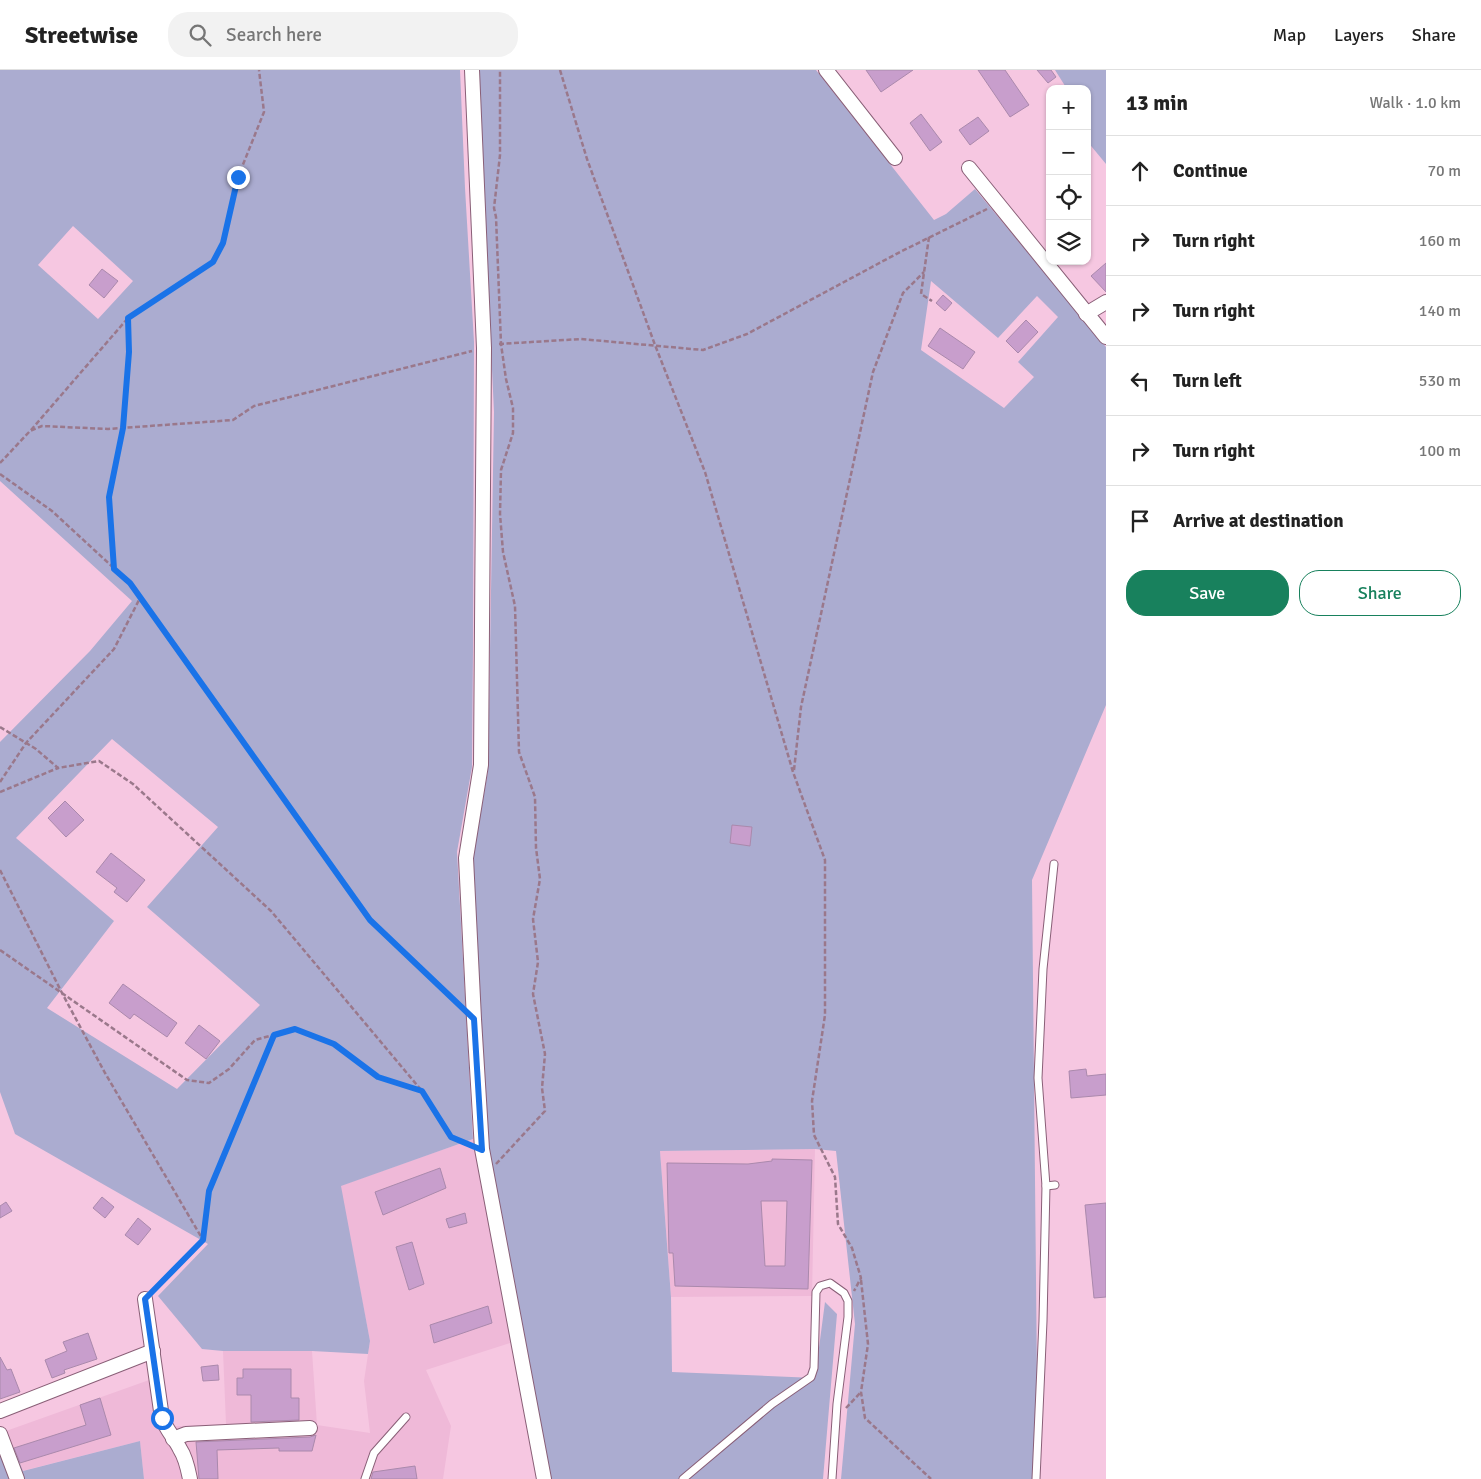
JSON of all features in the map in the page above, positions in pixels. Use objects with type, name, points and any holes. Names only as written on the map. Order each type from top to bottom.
[{"type":"street","points":[[472,70],[484,348],[481,765],[466,858],[474,1019],[482,1150],[544,1479]]},
{"type":"street","points":[[826,70],[895,158]]},
{"type":"street","points":[[969,168],[1106,337]]},
{"type":"street","points":[[1086,314],[1106,302]]},
{"type":"street","points":[[145,1299],[162,1418],[166,1429],[180,1448],[190,1479]]},
{"type":"street","points":[[0,1411],[152,1351]]},
{"type":"street","points":[[173,1439],[186,1434],[310,1428]]},
{"type":"street","points":[[0,1434],[17,1479]]},
{"type":"lane","points":[[1036,1479],[1043,1321],[1046,1186],[1038,1078],[1043,969],[1054,864]]},
{"type":"lane","points":[[1046,1186],[1055,1185]]},
{"type":"lane","points":[[683,1479],[772,1404],[812,1377],[814,1368],[816,1292],[820,1286],[830,1283],[844,1293],[848,1301],[832,1479]]},
{"type":"lane","points":[[365,1479],[374,1453],[406,1417]]},
{"type":"path","points":[[0,463],[128,318],[213,262],[223,243],[238,177],[264,112],[259,70]]},
{"type":"path","points":[[487,1174],[545,1112],[542,1088],[545,1054],[533,994],[538,962],[534,919],[540,879],[536,848],[535,797],[519,752],[515,606],[503,552],[500,514],[501,470],[513,433],[513,408],[506,380],[501,344],[496,217],[494,208],[500,155],[500,70]]},
{"type":"path","points":[[560,70],[587,159],[655,345],[706,472],[793,772],[825,860],[825,1015],[812,1101],[814,1135],[835,1177],[838,1224],[852,1248],[861,1278],[868,1344],[861,1392],[866,1418],[931,1479]]},
{"type":"path","points":[[30,431],[42,426],[108,429],[233,420],[254,406],[501,344],[581,339],[703,350],[747,334],[929,237],[976,216],[996,203]]},
{"type":"path","points":[[929,237],[921,294],[932,301]]},
{"type":"path","points":[[793,772],[801,707],[872,372],[903,293],[924,272]]},
{"type":"path","points":[[114,569],[109,497],[123,428],[129,352],[128,318]]},
{"type":"path","points":[[0,474],[52,511],[130,583],[370,920],[474,1019]]},
{"type":"path","points":[[0,782],[26,743],[114,649],[140,598]]},
{"type":"path","points":[[0,727],[26,743],[58,768]]},
{"type":"path","points":[[0,792],[58,768],[99,761],[133,784],[271,911],[422,1091],[451,1137],[482,1150]]},
{"type":"path","points":[[0,870],[62,993],[105,1072],[203,1240]]},
{"type":"path","points":[[0,950],[187,1080],[209,1083],[229,1068],[256,1040],[295,1029],[334,1044],[378,1077],[422,1091]]},
{"type":"path","points":[[145,1299],[203,1240],[209,1191],[274,1035]]},
{"type":"path","points":[[848,1301],[861,1278]]},
{"type":"path","points":[[836,1418],[861,1392]]},
{"type":"shaded area","points":[[0,70],[460,70],[474,342],[473,650],[472,767],[457,852],[473,1139],[341,1186],[370,1341],[368,1354],[202,1349],[158,1296],[208,1244],[15,1134],[0,1092],[0,742],[90,651],[132,601],[0,481]],"holes":[[[73,226],[133,281],[98,319],[38,265]],[[112,739],[218,827],[147,907],[260,1005],[177,1089],[47,1008],[114,921],[16,838]]]},
{"type":"shaded area","points":[[478,70],[816,70],[934,220],[946,214],[975,189],[1106,347],[1106,705],[1032,880],[1038,1479],[841,1479],[855,1324],[836,1151],[815,1149],[660,1151],[671,1297],[672,1372],[815,1378],[825,1302],[837,1314],[823,1479],[549,1479],[487,1151],[473,857],[488,771],[494,412]],"holes":[[[931,281],[998,338],[1037,296],[1058,317],[1018,362],[1034,377],[1004,408],[921,350]]]},
{"type":"shaded area","points":[[1055,70],[1106,70],[1106,164],[1091,146],[1091,85],[1064,85]]},
{"type":"shaded area","points":[[473,1139],[516,1341],[426,1370],[451,1426],[443,1479],[144,1479],[140,1441],[22,1471],[6,1431],[152,1379],[159,1427],[226,1424],[223,1351],[312,1351],[317,1425],[370,1433],[364,1381],[370,1341],[340,1186]]},
{"type":"shaded area","points":[[815,1149],[812,1296],[671,1297],[660,1151]]},
{"type":"shaded area","points":[[0,1428],[6,1431],[23,1471],[140,1441],[144,1479],[0,1479]]},
{"type":"building","points":[[866,70],[913,70],[881,92]]},
{"type":"building","points":[[978,70],[1005,70],[1029,105],[1010,117]]},
{"type":"building","points":[[1037,70],[1051,70],[1056,77],[1048,83]]},
{"type":"building","points":[[921,114],[942,142],[930,151],[910,123]]},
{"type":"building","points":[[978,117],[989,131],[970,145],[959,130]]},
{"type":"building","points":[[1106,263],[1106,292],[1091,276]]},
{"type":"building","points":[[102,269],[118,281],[104,298],[89,285]]},
{"type":"building","points":[[943,295],[952,303],[945,311],[936,303]]},
{"type":"building","points":[[1026,320],[1038,332],[1018,353],[1006,341]]},
{"type":"building","points":[[940,328],[975,352],[963,369],[928,346]]},
{"type":"building","points":[[65,801],[84,820],[66,837],[48,818]]},
{"type":"building","points":[[732,825],[752,827],[750,846],[730,843]]},
{"type":"building","points":[[111,853],[145,880],[127,902],[114,892],[117,888],[96,872]]},
{"type":"building","points":[[123,984],[177,1023],[167,1037],[134,1014],[130,1019],[109,1003]]},
{"type":"building","points":[[199,1025],[220,1041],[206,1059],[185,1043]]},
{"type":"building","points":[[1086,1069],[1087,1076],[1106,1074],[1106,1095],[1071,1098],[1069,1071]]},
{"type":"building","points":[[772,1159],[812,1160],[808,1289],[675,1286],[673,1253],[669,1253],[667,1163],[748,1164],[772,1161]],"holes":[[[761,1201],[787,1201],[785,1266],[765,1266]]]},
{"type":"building","points":[[440,1168],[446,1188],[383,1215],[375,1192]]},
{"type":"building","points":[[102,1197],[114,1207],[105,1218],[93,1208]]},
{"type":"building","points":[[6,1202],[12,1211],[0,1218],[0,1206]]},
{"type":"building","points":[[1106,1203],[1106,1297],[1094,1298],[1085,1205]]},
{"type":"building","points":[[465,1213],[467,1223],[449,1228],[446,1219]]},
{"type":"building","points":[[138,1218],[151,1229],[138,1245],[125,1235]]},
{"type":"building","points":[[412,1242],[424,1284],[409,1290],[396,1247]]},
{"type":"building","points":[[488,1306],[492,1323],[434,1343],[430,1325]]},
{"type":"building","points":[[88,1333],[97,1359],[64,1370],[65,1373],[52,1378],[45,1360],[67,1351],[63,1342]]},
{"type":"building","points":[[0,1357],[7,1370],[11,1369],[20,1392],[0,1399]]},
{"type":"building","points":[[218,1365],[219,1380],[203,1381],[201,1367]]},
{"type":"building","points":[[243,1369],[291,1369],[291,1398],[299,1398],[299,1420],[251,1422],[251,1395],[237,1395],[237,1378],[243,1378]]},
{"type":"building","points":[[100,1398],[111,1435],[20,1463],[14,1448],[86,1425],[80,1405]]},
{"type":"building","points":[[316,1435],[312,1451],[279,1451],[279,1448],[217,1450],[218,1479],[199,1479],[196,1442],[310,1437]]},
{"type":"building","points":[[415,1466],[417,1479],[371,1479],[373,1472]]},
{"type":"route","points":[[162,1418],[145,1299],[203,1240],[209,1191],[274,1035],[295,1029],[334,1044],[378,1077],[422,1091],[451,1137],[482,1150],[474,1019],[370,920],[130,583],[114,569],[109,497],[123,428],[129,352],[128,318],[213,262],[223,243],[238,177]]}]
